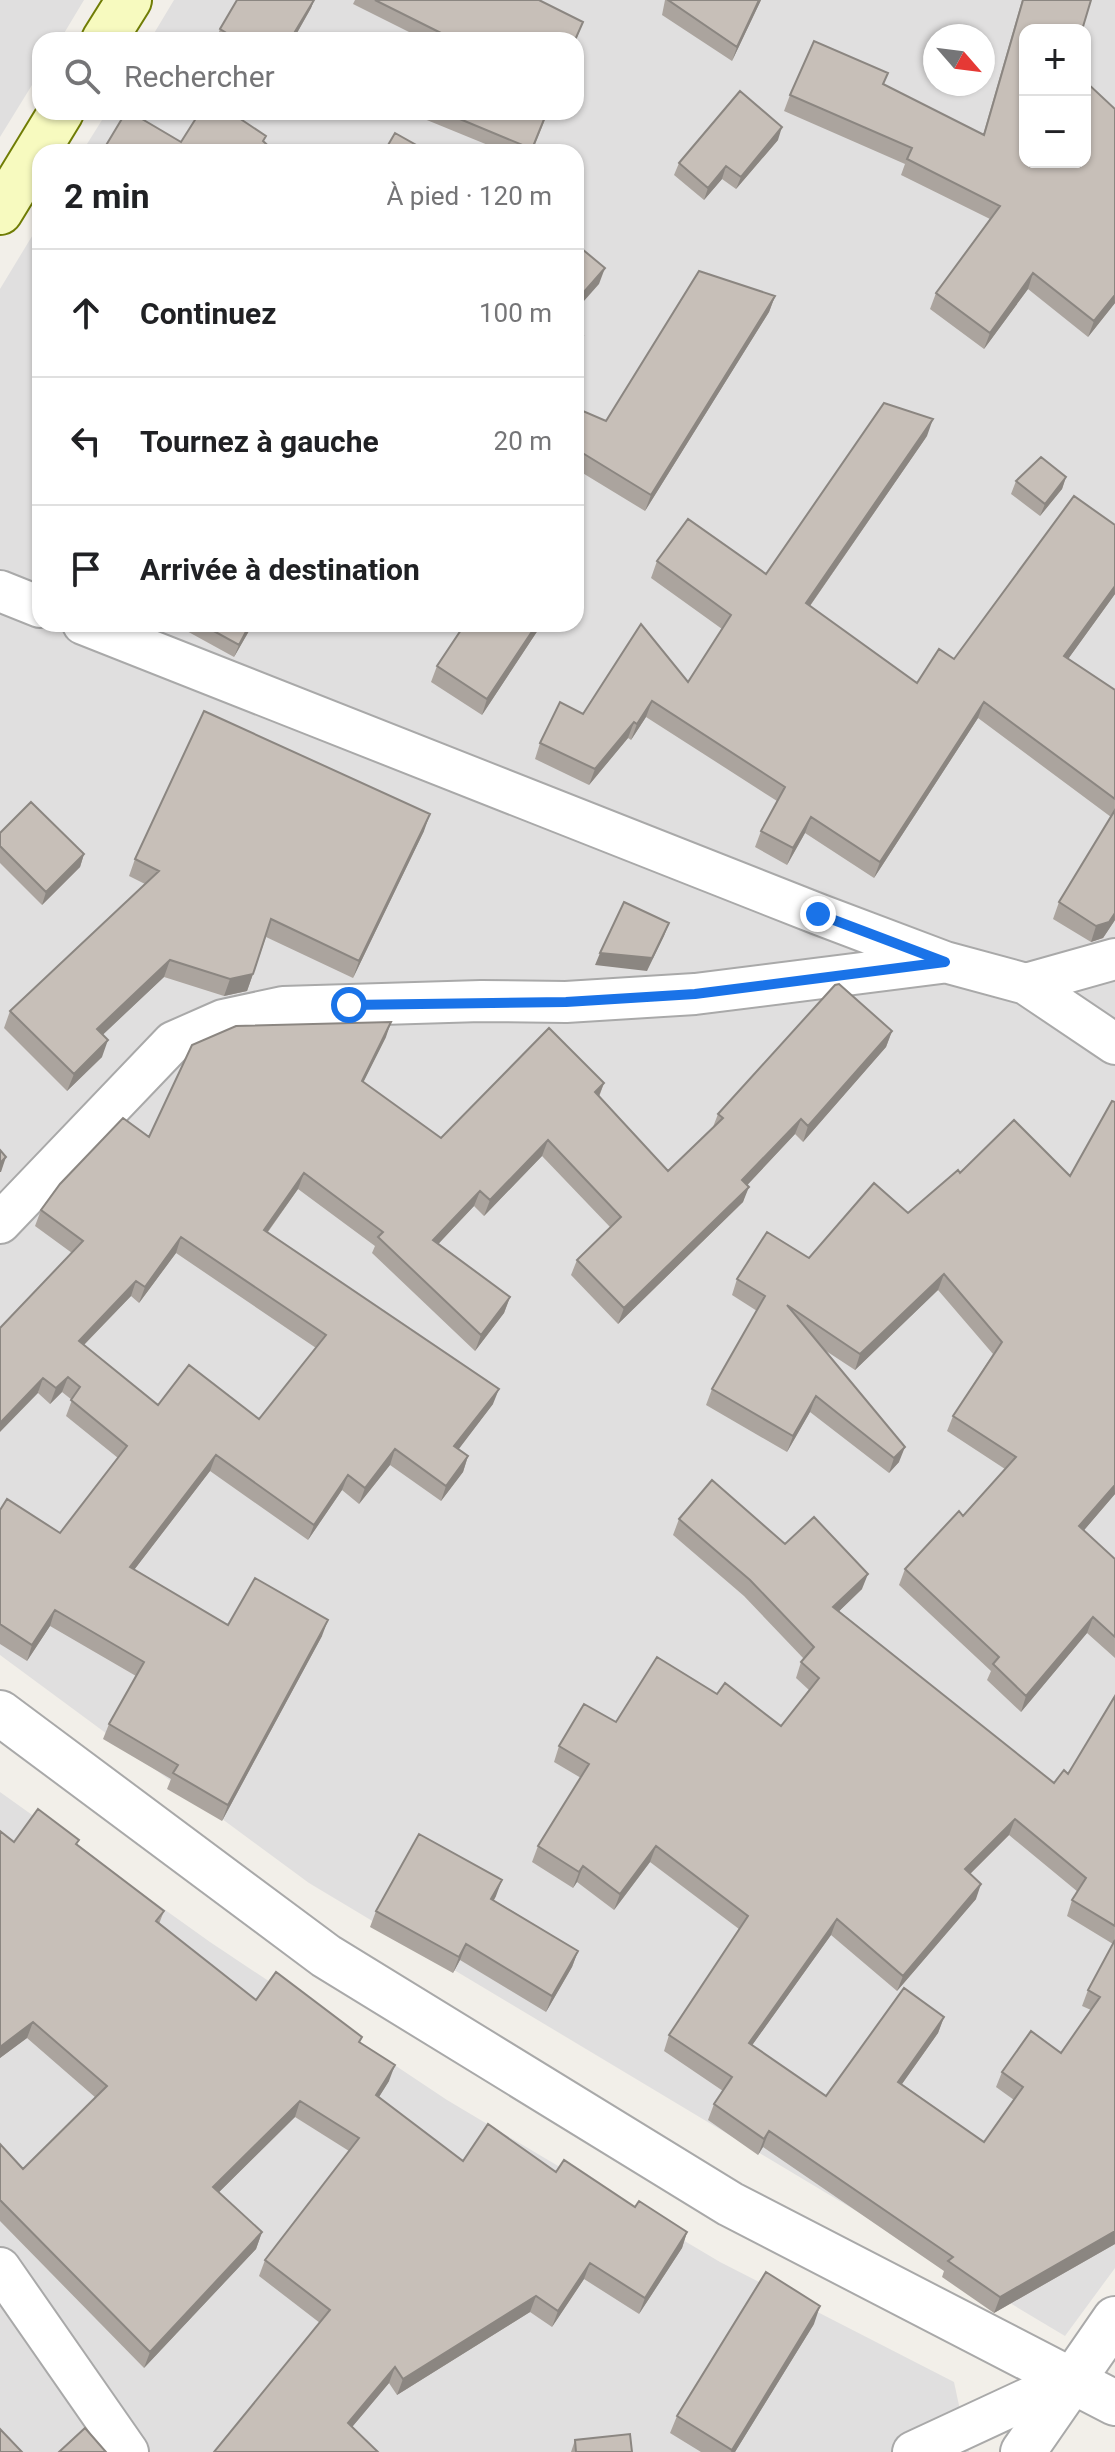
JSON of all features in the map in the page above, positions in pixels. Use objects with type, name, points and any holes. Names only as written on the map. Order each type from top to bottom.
[{"type":"main road","points":[[109,32],[129,0]]},
{"type":"main road","points":[[41,144],[56,120]]},
{"type":"main road","points":[[0,212],[32,160]]},
{"type":"street","points":[[0,591],[32,604]]},
{"type":"street","points":[[103,632],[945,962],[1026,984],[1115,1044]]},
{"type":"street","points":[[1026,984],[1115,959]]},
{"type":"street","points":[[0,1223],[173,1042],[223,1020],[283,1007],[481,1001],[566,1002],[695,994],[945,962]]},
{"type":"street","points":[[0,1713],[339,1964],[730,2204],[1115,2403]]},
{"type":"street","points":[[0,2268],[128,2452]]},
{"type":"street","points":[[1023,2452],[1070,2379],[1115,2319]]},
{"type":"street","points":[[913,2452],[1070,2379]]},
{"type":"shaded area","points":[[0,0],[84,0],[65,32],[32,32],[32,85],[0,137]]},
{"type":"shaded area","points":[[174,0],[1115,0],[1115,2268],[1065,2336],[309,1883],[0,1655],[0,289],[32,236],[32,632],[584,632],[584,144],[87,144],[102,120],[584,120],[584,32],[155,32]]},
{"type":"shaded area","points":[[0,1792],[210,1942],[447,2100],[720,2262],[954,2382],[969,2452],[0,2452]]},
{"type":"building","points":[[237,0],[314,0],[295,32],[225,32],[220,29]]},
{"type":"building","points":[[375,0],[539,0],[583,22],[579,32],[439,32]]},
{"type":"building","points":[[668,0],[759,0],[737,47]]},
{"type":"building","points":[[1023,0],[1091,0],[1084,24],[1019,24],[1019,168],[1091,168],[1091,87],[1115,109],[1115,295],[1094,321],[1033,273],[990,333],[936,293],[1000,206],[907,159],[912,148],[790,95],[814,41],[888,73],[883,84],[984,135]]},
{"type":"building","points":[[740,91],[782,127],[741,177],[726,166],[708,188],[679,163]]},
{"type":"building","points":[[121,120],[144,120],[181,142],[195,120],[242,120],[266,136],[263,141],[266,144],[107,144]]},
{"type":"building","points":[[462,120],[544,120],[534,144],[520,144]]},
{"type":"building","points":[[395,133],[414,144],[389,144]]},
{"type":"building","points":[[584,251],[605,268],[584,292]]},
{"type":"building","points":[[699,271],[775,296],[651,495],[584,454],[584,411],[606,421]]},
{"type":"building","points":[[884,403],[933,419],[806,603],[917,683],[939,649],[954,659],[1074,496],[1115,525],[1115,586],[1064,656],[1115,690],[1115,799],[984,702],[880,862],[811,817],[793,848],[761,831],[785,787],[652,701],[637,724],[634,722],[595,769],[540,743],[560,702],[583,714],[641,624],[688,682],[731,615],[657,561],[688,519],[766,574]]},
{"type":"building","points":[[1041,457],[1066,477],[1045,504],[1016,481]]},
{"type":"building","points":[[215,632],[246,632],[239,645]]},
{"type":"building","points":[[460,632],[532,632],[487,699],[437,666]]},
{"type":"building","points":[[204,711],[430,814],[359,961],[271,919],[253,974],[230,979],[170,960],[97,1029],[108,1040],[74,1074],[10,1011],[159,871],[135,859]]},
{"type":"building","points":[[31,802],[84,854],[46,892],[0,846],[0,833]]},
{"type":"building","points":[[1115,810],[1115,913],[1109,922],[1096,926],[1059,902]]},
{"type":"building","points":[[624,902],[669,923],[652,958],[600,953]]},
{"type":"building","points":[[839,984],[892,1031],[808,1126],[801,1119],[742,1180],[749,1187],[624,1308],[577,1260],[621,1217],[548,1140],[490,1200],[480,1191],[433,1240],[510,1297],[481,1335],[378,1237],[383,1232],[304,1173],[264,1230],[499,1389],[454,1446],[468,1456],[446,1486],[395,1449],[365,1488],[348,1475],[314,1525],[216,1455],[130,1567],[228,1625],[255,1578],[328,1620],[228,1805],[173,1773],[178,1765],[109,1724],[144,1662],[55,1610],[32,1645],[0,1624],[0,1510],[7,1499],[60,1533],[127,1446],[71,1400],[80,1387],[68,1377],[56,1388],[43,1378],[0,1423],[0,1328],[83,1241],[41,1210],[60,1184],[123,1118],[149,1137],[192,1045],[236,1026],[391,1022],[362,1081],[441,1138],[549,1028],[604,1083],[595,1092],[668,1171],[723,1118],[718,1114]],"holes":[[[181,1237],[326,1335],[259,1419],[189,1365],[158,1405],[79,1341],[136,1281],[145,1287]]]},
{"type":"building","points":[[1112,1101],[1115,1102],[1115,1485],[1079,1526],[1115,1559],[1115,1637],[1093,1617],[1026,1696],[993,1664],[999,1657],[905,1569],[959,1511],[963,1516],[1016,1457],[953,1416],[1002,1342],[944,1274],[860,1354],[787,1305],[905,1447],[894,1458],[816,1396],[793,1436],[712,1389],[765,1296],[737,1279],[767,1232],[809,1258],[874,1183],[908,1213],[958,1170],[960,1173],[1014,1120],[1070,1176]]},
{"type":"building","points":[[712,1480],[785,1544],[814,1517],[868,1574],[833,1607],[1054,1783],[1064,1770],[1068,1774],[1115,1696],[1115,1926],[1072,1900],[1086,1878],[1015,1819],[965,1869],[981,1884],[903,1976],[837,1919],[749,2043],[826,2096],[904,1988],[944,2017],[898,2082],[984,2142],[1023,2087],[1002,2072],[1031,2031],[1061,2053],[1100,1997],[1088,1990],[1115,1940],[1115,2231],[1000,2297],[948,2261],[953,2257],[769,2131],[764,2139],[714,2104],[732,2077],[669,2035],[748,1916],[656,1846],[620,1894],[583,1866],[579,1872],[538,1846],[589,1764],[559,1746],[584,1704],[616,1722],[657,1657],[717,1694],[725,1683],[781,1726],[819,1678],[801,1662],[814,1647],[750,1580],[679,1519]]},
{"type":"building","points":[[38,1809],[79,1840],[76,1844],[164,1911],[156,1921],[256,2000],[276,1972],[362,2037],[359,2042],[395,2065],[376,2095],[463,2161],[488,2124],[556,2172],[564,2160],[635,2207],[639,2201],[687,2232],[645,2298],[590,2263],[558,2311],[536,2296],[403,2379],[395,2367],[348,2423],[378,2452],[214,2452],[330,2310],[265,2260],[359,2138],[300,2101],[213,2187],[262,2232],[150,2352],[0,2200],[0,2144],[23,2169],[107,2086],[33,2022],[0,2047],[0,1831],[14,1842]]},
{"type":"building","points":[[419,1834],[502,1880],[491,1899],[578,1951],[552,1996],[466,1944],[459,1957],[376,1911]]},
{"type":"building","points":[[766,2272],[820,2306],[732,2450],[677,2416]]},
{"type":"building","points":[[85,2428],[106,2452],[59,2452]]},
{"type":"building","points":[[0,2429],[22,2452],[0,2452]]},
{"type":"building","points":[[630,2434],[632,2452],[576,2452],[575,2440]]},
{"type":"route","points":[[349,1005],[566,1002],[695,994],[945,962],[818,914]]}]
